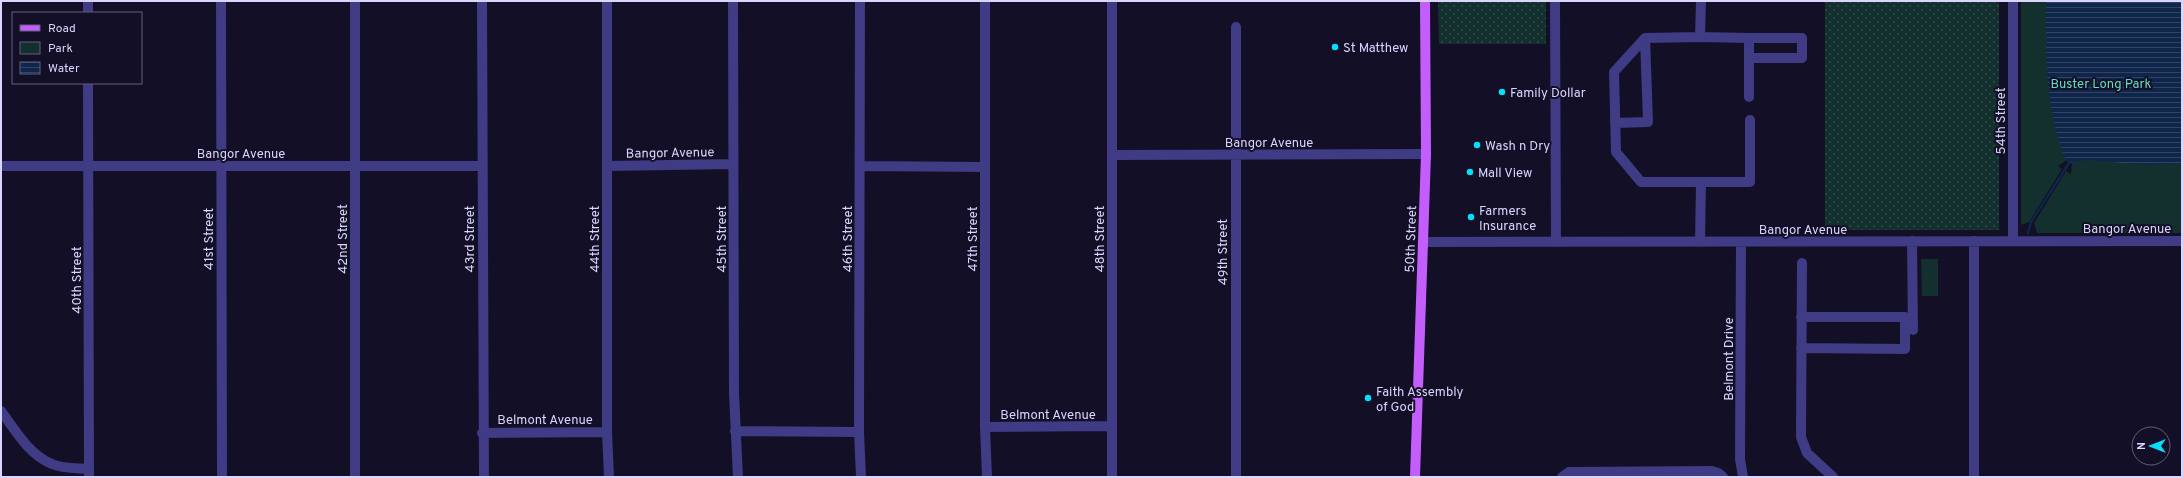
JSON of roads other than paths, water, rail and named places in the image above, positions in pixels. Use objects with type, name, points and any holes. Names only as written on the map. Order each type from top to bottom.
[{"type":"main road","name":"50th Street","points":[[1415,477],[1426,154],[1425,1]]},
{"type":"street","points":[[88,1],[88,12]]},
{"type":"street","name":"41st Street","points":[[221,1],[222,477]]},
{"type":"street","name":"42nd Street","points":[[355,1],[355,477]]},
{"type":"street","name":"43rd Street","points":[[482,1],[482,433],[484,477]]},
{"type":"street","name":"44th Street","points":[[607,1],[607,432],[609,477]]},
{"type":"street","name":"45th Street","points":[[733,1],[735,431],[738,477]]},
{"type":"street","name":"46th Street","points":[[860,1],[859,432],[861,477]]},
{"type":"street","name":"47th Street","points":[[985,1],[985,427],[987,477]]},
{"type":"street","name":"48th Street","points":[[1112,1],[1112,477]]},
{"type":"street","points":[[1555,1],[1556,242]]},
{"type":"street","points":[[1700,1],[1700,37]]},
{"type":"street","name":"54th Street","points":[[2013,1],[2013,241]]},
{"type":"street","name":"49th Street","points":[[1236,27],[1236,477]]},
{"type":"street","points":[[1615,123],[1648,122],[1645,38]]},
{"type":"street","points":[[1749,58],[1802,58],[1802,38],[1645,38],[1614,72],[1616,152],[1641,182],[1750,182],[1750,120]]},
{"type":"street","points":[[1749,38],[1749,97]]},
{"type":"street","name":"40th Street","points":[[88,84],[89,473]]},
{"type":"street","name":"Bangor Avenue","points":[[1112,155],[1426,154]]},
{"type":"street","name":"Bangor Avenue","points":[[607,166],[733,164]]},
{"type":"street","name":"Bangor Avenue","points":[[1,166],[482,166]]},
{"type":"street","points":[[860,166],[985,167]]},
{"type":"street","points":[[1700,242],[1701,182]]},
{"type":"street","points":[[1912,241],[1914,330]]},
{"type":"street","points":[[1974,241],[1974,477]]},
{"type":"street","name":"Bangor Avenue","points":[[1423,242],[2182,241]]},
{"type":"street","name":"Belmont Drive","points":[[1741,242],[1740,459],[1743,477]]},
{"type":"street","points":[[1802,263],[1801,437],[1807,453],[1833,477]]},
{"type":"street","points":[[1801,348],[1905,349],[1905,317],[1802,317]]},
{"type":"street","points":[[1,411],[32,451],[44,460],[53,465],[89,473]]},
{"type":"street","name":"Belmont Avenue","points":[[985,427],[1112,426]]},
{"type":"street","points":[[735,431],[859,432]]},
{"type":"street","name":"Belmont Avenue","points":[[482,433],[607,432]]},
{"type":"street","points":[[1562,477],[1569,472],[1704,471],[1718,473],[1724,477]]},
{"type":"water","points":[[2046,1],[2182,1],[2182,163],[2147,165],[2088,160],[2069,163],[2066,160],[2059,141],[2050,102],[2046,41]]},
{"type":"waterway","points":[[2028,233],[2031,222],[2069,163]]},
{"type":"place","name":"St Matthew","points":[[1335,47]]},
{"type":"place","name":"Family Dollar","points":[[1502,92]]},
{"type":"place","name":"Wash n Dry","points":[[1477,145]]},
{"type":"place","name":"Mall View","points":[[1470,172]]},
{"type":"place","name":"Farmers Insurance","points":[[1471,217]]},
{"type":"place","name":"Faith Assembly of God","points":[[1368,398]]},
{"type":"park label","name":"Buster Long Park","points":[[2101,83]]}]
